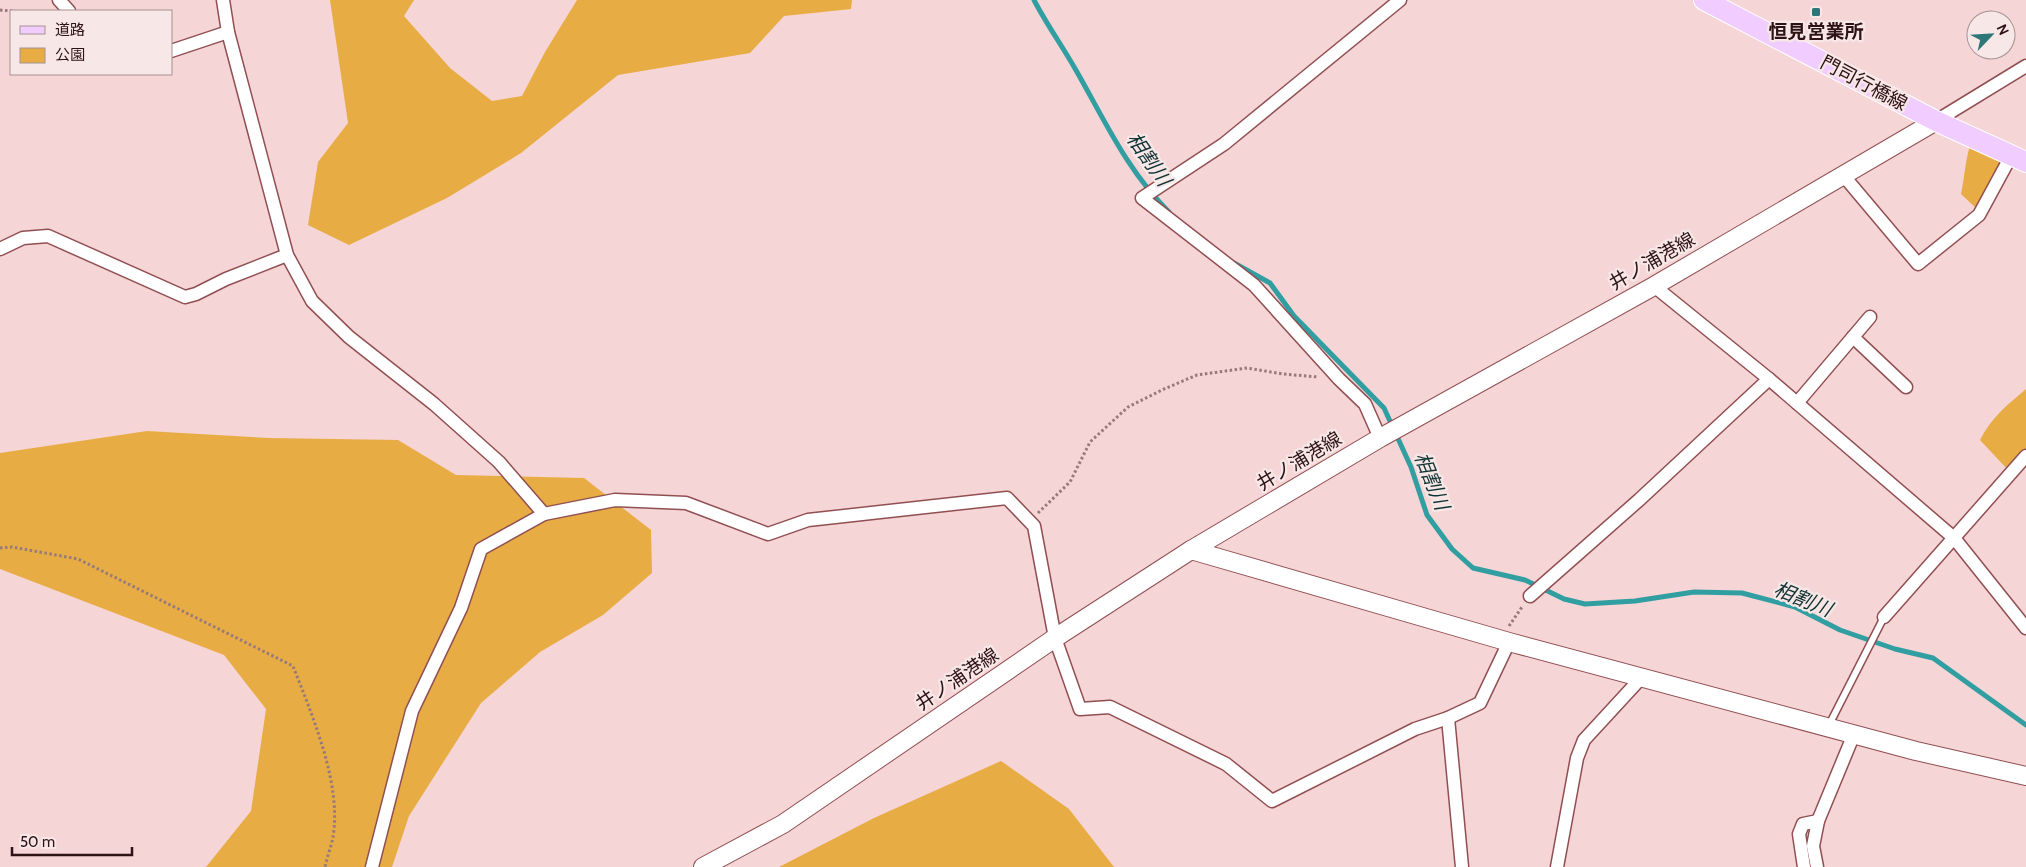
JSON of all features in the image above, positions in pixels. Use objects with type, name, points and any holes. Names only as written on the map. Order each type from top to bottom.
[{"type":"main road","name":"門司行橋線","points":[[1704,0],[1936,121],[2019,159]]},
{"type":"main road","name":"井ノ浦港線","points":[[703,867],[783,824],[1054,638],[1191,550],[1380,438],[1654,286],[1936,121]]},
{"type":"main road","points":[[1191,550],[1505,641],[1916,751],[2026,776]]},
{"type":"street","points":[[59,0],[68,10]]},
{"type":"street","points":[[222,0],[228,32],[287,255],[312,301],[349,337],[434,404],[499,462],[544,514]]},
{"type":"street","points":[[1380,438],[1364,404],[1254,285],[1142,198],[1224,144],[1400,0]]},
{"type":"street","points":[[172,51],[228,32]]},
{"type":"street","points":[[1936,121],[2026,66]]},
{"type":"street","points":[[1843,175],[1918,264],[1979,215],[2019,159]]},
{"type":"street","points":[[0,249],[23,238],[48,236],[185,297],[287,255]]},
{"type":"street","points":[[1654,286],[1797,402],[1954,538],[2026,628]]},
{"type":"street","points":[[1797,402],[1870,317]]},
{"type":"street","points":[[1853,337],[1906,387]]},
{"type":"street","points":[[1530,596],[1639,500],[1769,379]]},
{"type":"street","points":[[1884,617],[2026,456]]},
{"type":"street","points":[[372,867],[412,712],[461,608],[481,549],[544,514],[615,500],[686,504],[768,534],[808,520],[1007,498],[1034,526],[1054,638],[1080,709],[1110,707],[1226,764],[1272,801],[1415,730],[1448,718],[1480,703],[1505,641]]},
{"type":"street","points":[[1556,867],[1577,758],[1584,740],[1642,677]]},
{"type":"street","points":[[1448,718],[1462,867]]},
{"type":"street","points":[[1817,867],[1813,846],[1818,821],[1854,734]]},
{"type":"street","points":[[1804,867],[1800,834],[1803,824],[1818,821]]},
{"type":"lane","points":[[1828,726],[1884,617]]},
{"type":"path","points":[[1031,521],[1070,482],[1090,442],[1128,407],[1164,389],[1197,375],[1247,368],[1283,374],[1339,379]]},
{"type":"path","points":[[0,548],[12,547],[78,559],[294,666],[316,724],[333,792],[333,836],[325,867]]},
{"type":"path","points":[[1505,641],[1530,596]]},
{"type":"green space","points":[[330,0],[414,0],[404,16],[450,68],[492,101],[522,96],[545,52],[577,0],[852,0],[851,9],[784,16],[750,53],[618,75],[521,153],[447,198],[349,245],[308,225],[318,162],[348,123]]},
{"type":"green space","points":[[1972,140],[2009,158],[1978,210],[1961,194],[1966,160]]},
{"type":"green space","points":[[2026,389],[2026,452],[2009,471],[1980,440],[1994,418]]},
{"type":"green space","points":[[147,431],[269,438],[398,440],[456,475],[584,478],[651,530],[652,573],[603,615],[540,652],[481,703],[409,816],[392,867],[206,867],[251,811],[266,709],[224,655],[0,569],[0,453]]},
{"type":"green space","points":[[1001,761],[1069,809],[1114,867],[779,867],[874,818]]},
{"type":"waterway","name":"相割川","points":[[1034,0],[1129,163],[1154,197],[1169,212]]},
{"type":"waterway","name":"相割川","points":[[1234,263],[1270,283],[1294,316],[1384,408],[1411,467],[1427,515],[1452,549],[1473,568],[1525,580],[1564,599],[1585,604],[1635,601],[1694,592],[1742,593],[1795,607],[1840,630],[1895,649],[1933,658],[2026,725]]},
{"type":"place","name":"恒見営業所","points":[[1816,12]]}]
